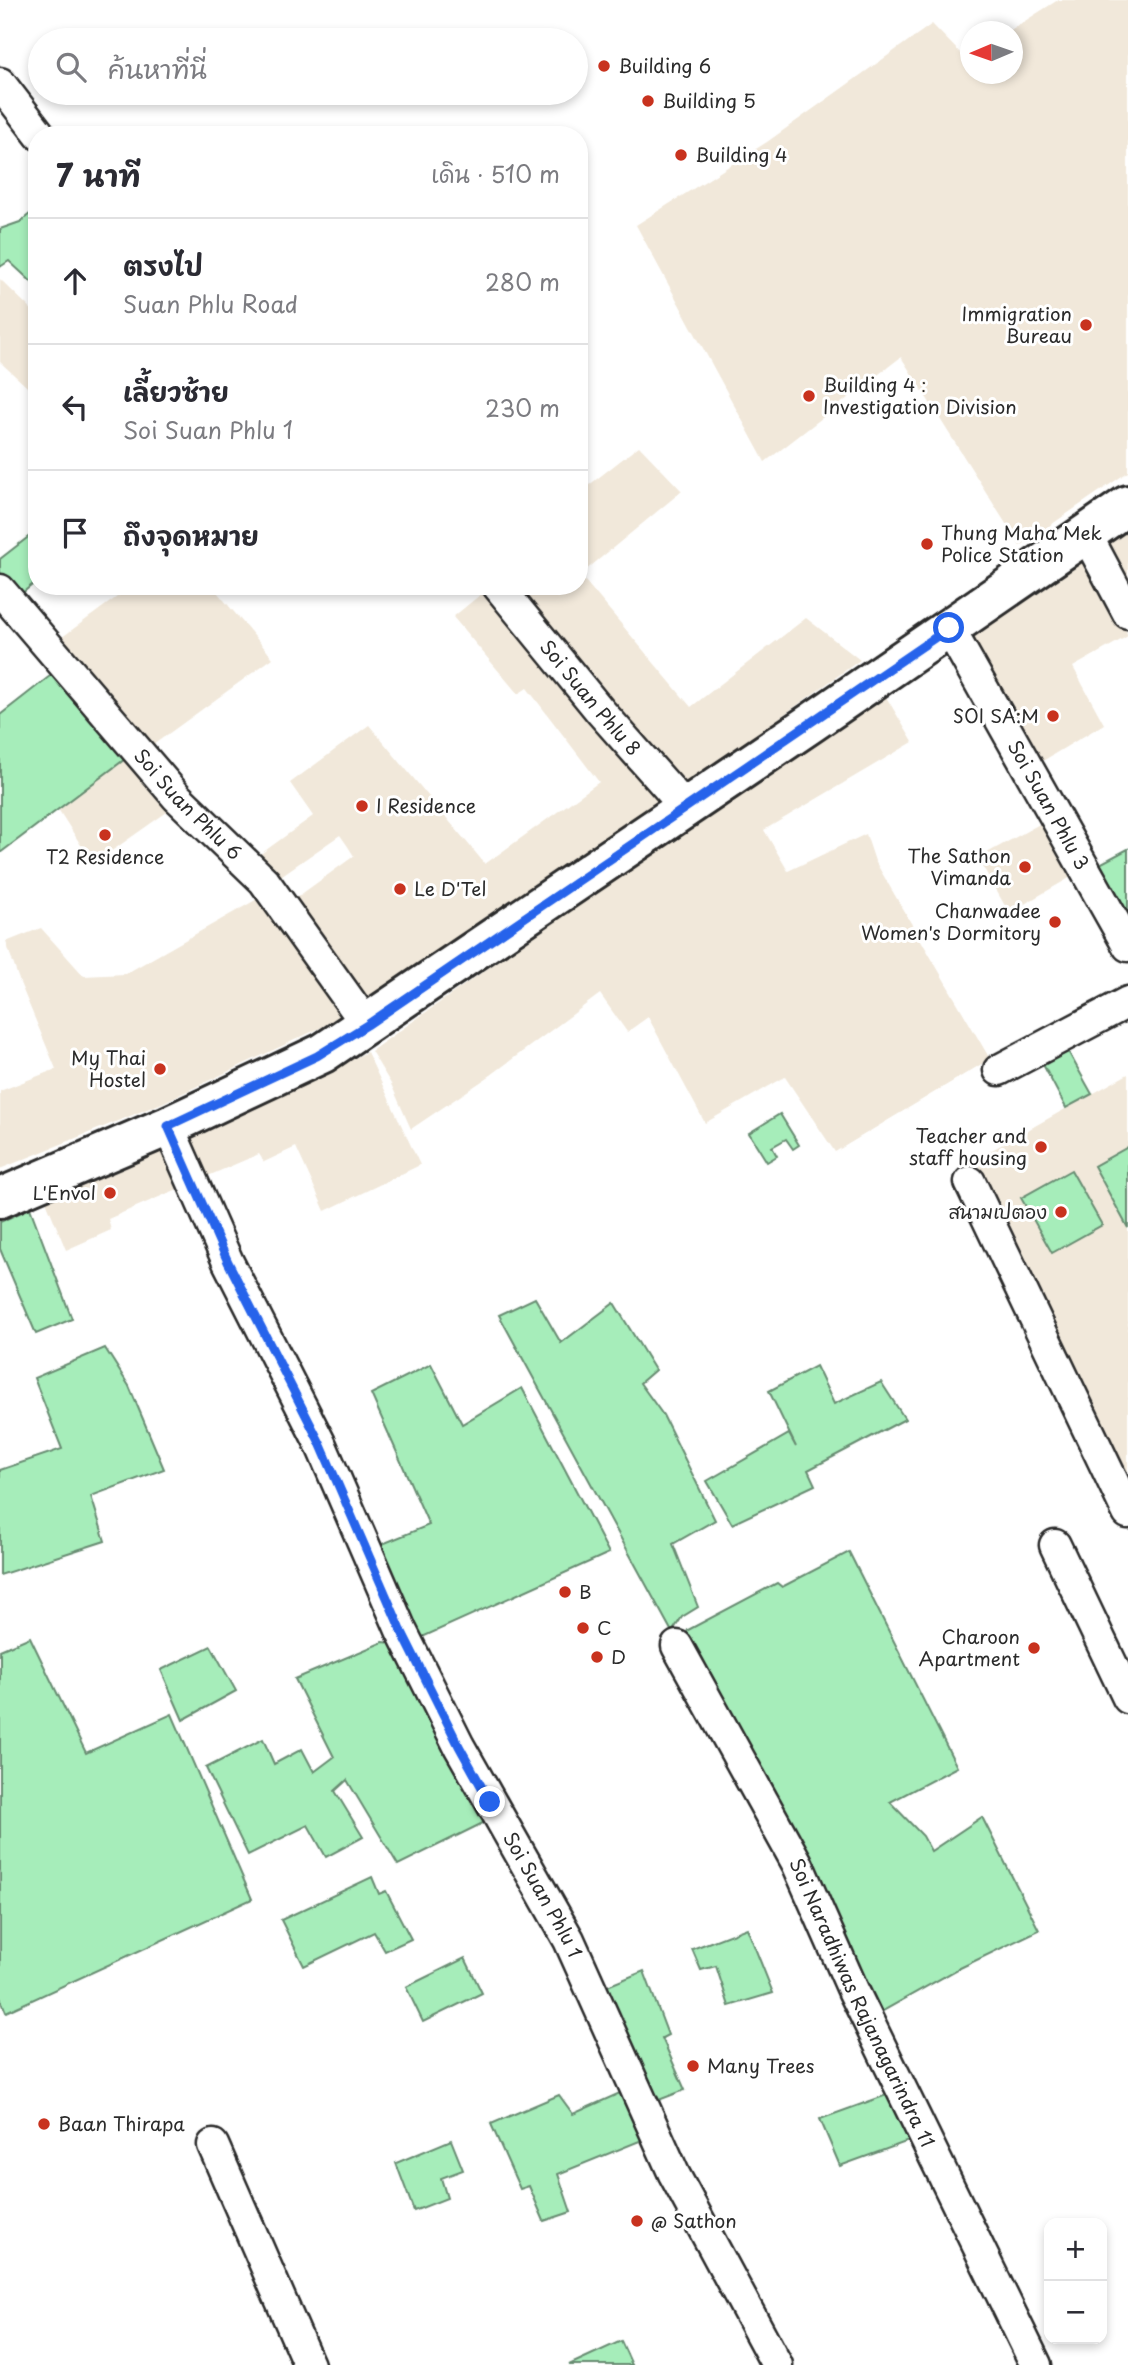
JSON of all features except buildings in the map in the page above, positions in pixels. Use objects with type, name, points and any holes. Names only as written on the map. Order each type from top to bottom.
[{"type":"main road","points":[[0,1198],[168,1126],[317,1056],[367,1025],[1128,505]]},
{"type":"street","points":[[0,83],[33,126]]},
{"type":"street","points":[[1086,534],[1128,613]]},
{"type":"street","name":"Soi Suan Phlu 6","points":[[0,590],[177,797],[264,881],[367,1025]]},
{"type":"street","name":"Soi Suan Phlu 8","points":[[505,595],[601,712],[686,808]]},
{"type":"street","name":"Soi Suan Phlu 3","points":[[949,628],[1128,946]]},
{"type":"street","points":[[999,1070],[1128,1002]]},
{"type":"street","name":"Soi Suan Phlu 1","points":[[168,1126],[228,1262],[320,1443],[401,1630],[459,1746],[569,1940],[674,2174],[777,2365]]},
{"type":"street","points":[[970,1182],[1128,1513]]},
{"type":"street","points":[[1055,1545],[1128,1698]]},
{"type":"street","name":"Soi Naradhiwas Rajanagarindra 11","points":[[677,1646],[796,1863],[853,1990],[1036,2365]]},
{"type":"street","points":[[213,2146],[309,2365]]},
{"type":"shaded area","name":"Immigration Bureau","points":[[1058,0],[1128,0],[1128,472],[1020,546],[901,357],[765,462],[636,225],[767,142],[932,24],[960,53],[960,84],[1023,84],[1023,22]]},
{"type":"shaded area","points":[[0,279],[28,306],[28,388],[0,362]]},
{"type":"shaded area","points":[[639,446],[682,491],[588,568],[588,486]]},
{"type":"shaded area","points":[[1128,527],[1128,587],[1099,547]]},
{"type":"shaded area","points":[[1092,554],[1109,584],[1128,636],[1073,667],[1104,724],[1036,765],[963,641]]},
{"type":"shaded area","points":[[588,585],[691,707],[806,618],[860,660],[677,791],[514,898],[361,1007],[289,903],[354,856],[340,835],[272,882],[255,858],[313,816],[290,783],[369,725],[485,864],[599,782],[527,688],[518,694],[453,617],[480,595],[588,595]]},
{"type":"shaded area","points":[[120,595],[220,595],[273,658],[146,750],[54,643]]},
{"type":"shaded area","points":[[882,690],[913,742],[764,830],[788,871],[866,834],[875,861],[990,1059],[835,1152],[785,1077],[705,1123],[648,1017],[627,1032],[600,994],[491,1075],[411,1129],[391,1084],[371,1051],[580,903],[577,898]]},
{"type":"shaded area","name":"T2 Residence","points":[[129,756],[177,805],[93,864],[58,809]]},
{"type":"shaded area","name":"The Sathon Vimanda","points":[[1045,821],[1071,877],[1009,913],[978,858]]},
{"type":"shaded area","points":[[266,894],[347,1011],[322,1027],[162,1103],[0,1169],[0,1091],[56,1069],[6,942],[41,928],[84,976],[125,974]]},
{"type":"shaded area","points":[[367,1052],[420,1165],[325,1211],[296,1147],[264,1162],[259,1154],[108,1219],[111,1230],[66,1250],[44,1196],[272,1092],[275,1098]]},
{"type":"shaded area","points":[[1128,1074],[1128,1480],[976,1159]]},
{"type":"green space","points":[[28,215],[28,279],[9,261],[0,267],[0,229],[20,222]]},
{"type":"green space","points":[[28,537],[28,588],[16,598],[0,579],[0,559]]},
{"type":"green space","points":[[55,672],[129,756],[0,853],[0,715]]},
{"type":"green space","points":[[1128,849],[1128,917],[1094,867]]},
{"type":"green space","points":[[1064,1044],[1092,1094],[1066,1108],[1039,1057]]},
{"type":"green space","points":[[780,1114],[799,1145],[793,1149],[786,1139],[772,1147],[777,1156],[767,1162],[749,1133]]},
{"type":"green space","points":[[1128,1147],[1128,1228],[1094,1166]]},
{"type":"green space","name":"สนามเปตอง","points":[[1071,1170],[1102,1225],[1052,1253],[1021,1198]]},
{"type":"green space","points":[[30,1208],[72,1319],[36,1334],[0,1249],[0,1222]]},
{"type":"green space","points":[[535,1298],[561,1343],[614,1303],[655,1370],[640,1383],[663,1415],[715,1520],[673,1544],[698,1607],[682,1617],[672,1632],[499,1315]]},
{"type":"green space","points":[[105,1348],[129,1386],[164,1469],[91,1496],[105,1541],[0,1575],[0,1470],[62,1449],[34,1378]]},
{"type":"green space","points":[[431,1364],[462,1424],[522,1388],[609,1553],[418,1639],[370,1549],[429,1525],[371,1394]]},
{"type":"green space","points":[[816,1366],[834,1404],[881,1382],[905,1419],[808,1470],[815,1485],[732,1524],[707,1481],[789,1434],[796,1447],[769,1391]]},
{"type":"green space","points":[[849,1552],[957,1767],[890,1802],[923,1836],[931,1851],[982,1817],[1039,1930],[958,1969],[872,2017],[684,1640],[688,1630],[777,1583],[782,1587]]},
{"type":"green space","points":[[30,1637],[86,1753],[172,1714],[252,1899],[6,2012],[0,1997],[0,1650]]},
{"type":"green space","points":[[383,1642],[401,1644],[491,1819],[398,1865],[347,1780],[335,1791],[363,1837],[326,1857],[308,1825],[248,1855],[206,1768],[263,1739],[274,1764],[302,1749],[314,1772],[334,1757],[295,1679]]},
{"type":"green space","points":[[211,1646],[236,1691],[183,1720],[161,1670]]},
{"type":"green space","points":[[372,1877],[379,1894],[386,1891],[411,1939],[385,1951],[374,1932],[304,1966],[281,1920]]},
{"type":"green space","points":[[747,1928],[773,1993],[729,2006],[716,1966],[701,1970],[692,1949]]},
{"type":"green space","points":[[465,1958],[482,1993],[423,2022],[406,1987]]},
{"type":"green space","points":[[644,1971],[668,2035],[662,2038],[685,2090],[651,2103],[600,1989]]},
{"type":"green space","points":[[631,2088],[652,2136],[558,2174],[571,2212],[544,2221],[529,2186],[520,2189],[491,2124],[559,2095],[573,2114]]},
{"type":"green space","points":[[895,2092],[917,2138],[840,2166],[820,2119]]},
{"type":"green space","points":[[451,2140],[463,2170],[441,2178],[447,2198],[414,2211],[396,2163]]},
{"type":"green space","points":[[621,2341],[632,2365],[569,2365]]},
{"type":"place","name":"Building 6","points":[[604,66]]},
{"type":"place","name":"Building 5","points":[[648,101]]},
{"type":"place","name":"Building 4","points":[[681,155]]},
{"type":"place","name":"Immigration Bureau","points":[[1086,325]]},
{"type":"place","name":"Building 4 : Investigation Division","points":[[809,396]]},
{"type":"place","name":"Thung Maha Mek Police Station","points":[[927,544]]},
{"type":"place","name":"SOI SA:M","points":[[1053,716]]},
{"type":"place","name":"I Residence","points":[[362,806]]},
{"type":"place","name":"T2 Residence","points":[[105,835]]},
{"type":"place","name":"The Sathon Vimanda","points":[[1025,867]]},
{"type":"place","name":"Le D'Tel","points":[[400,889]]},
{"type":"place","name":"Chanwadee Women's Dormitory","points":[[1055,922]]},
{"type":"place","name":"My Thai Hostel","points":[[160,1069]]},
{"type":"place","name":"Teacher and staff housing","points":[[1041,1147]]},
{"type":"place","name":"L'Envol","points":[[110,1193]]},
{"type":"place","name":"สนามเปตอง","points":[[1061,1212]]},
{"type":"place","name":"B","points":[[565,1592]]},
{"type":"place","name":"C","points":[[583,1628]]},
{"type":"place","name":"Charoon Apartment","points":[[1034,1648]]},
{"type":"place","name":"D","points":[[597,1657]]},
{"type":"place","name":"Many Trees","points":[[693,2066]]},
{"type":"place","name":"Baan Thirapa","points":[[44,2124]]},
{"type":"place","name":"@ Sathon","points":[[637,2221]]},
{"type":"route","points":[[490,1802],[401,1630],[320,1443],[228,1262],[168,1126],[323,1053],[367,1025],[949,628]]}]
